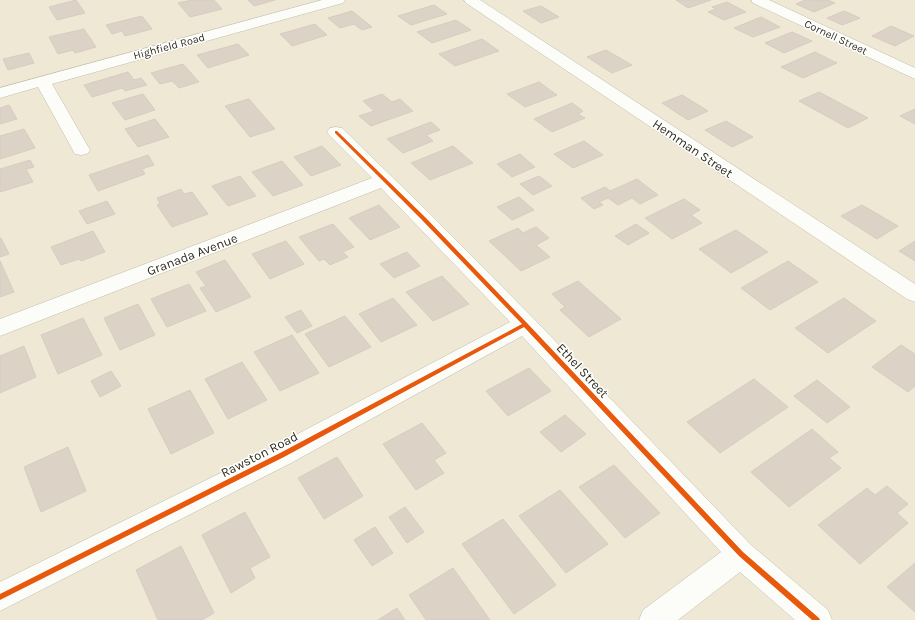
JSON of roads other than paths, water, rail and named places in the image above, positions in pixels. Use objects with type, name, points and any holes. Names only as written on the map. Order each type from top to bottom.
[{"type":"street","name":"Highfield Road","points":[[0,93],[338,0]]},
{"type":"street","name":"Hemman Street","points":[[471,0],[915,294]]},
{"type":"street","name":"Cornell Street","points":[[758,0],[915,74]]},
{"type":"street","points":[[43,82],[81,150]]},
{"type":"street","name":"Ethel Street","points":[[336,132],[525,324],[741,554],[817,620]]},
{"type":"street","name":"Granada Avenue","points":[[0,328],[384,180]]},
{"type":"street","name":"Rawston Road","points":[[0,597],[282,455],[525,324]]},
{"type":"street","points":[[654,620],[741,554]]}]
